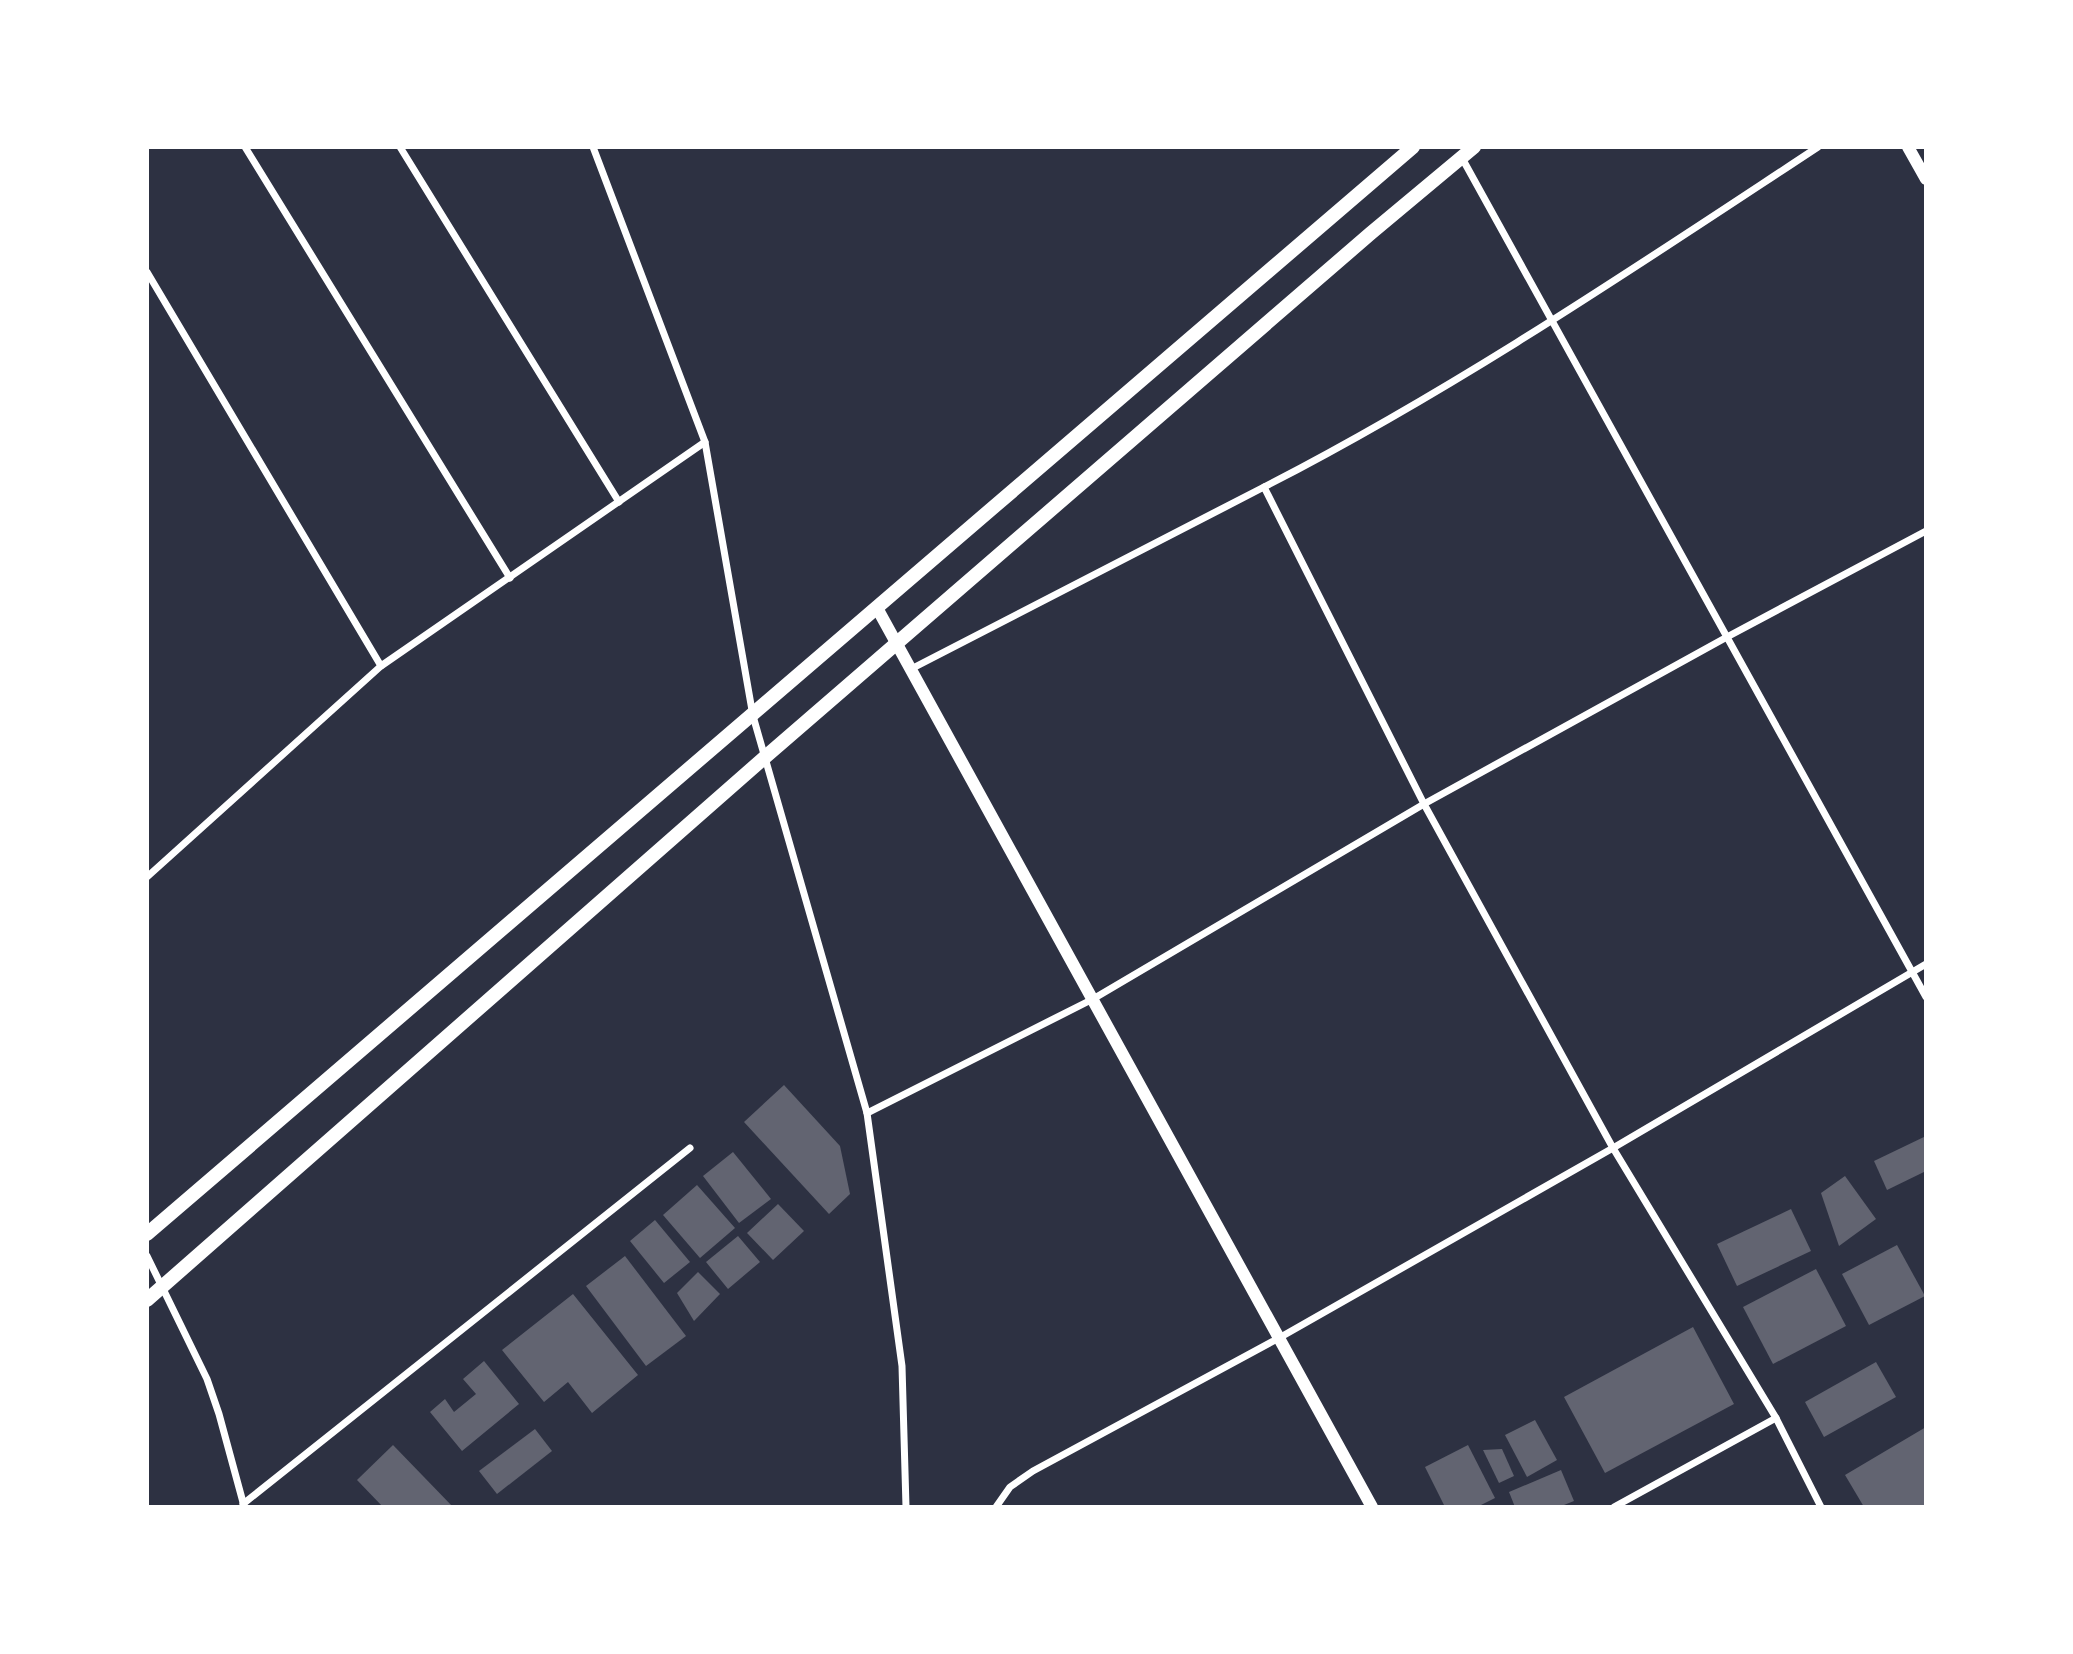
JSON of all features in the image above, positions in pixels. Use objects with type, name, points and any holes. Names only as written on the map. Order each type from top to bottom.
[{"type":"main road","points":[[147,1234],[1413,147]]},
{"type":"main road","points":[[147,1300],[896,643],[1474,147]]},
{"type":"street","points":[[245,147],[510,578]]},
{"type":"street","points":[[400,147],[619,502]]},
{"type":"street","points":[[593,147],[705,443],[753,716],[867,1113],[902,1366],[906,1507]]},
{"type":"street","points":[[911,670],[1322,457],[1553,321],[1818,147]]},
{"type":"street","points":[[1908,147],[1926,179]]},
{"type":"street","points":[[1461,157],[1926,997]]},
{"type":"street","points":[[147,272],[381,666]]},
{"type":"street","points":[[147,877],[381,666],[705,443]]},
{"type":"street","points":[[1264,487],[1424,804],[1613,1148],[1776,1418],[1821,1507]]},
{"type":"street","points":[[867,1113],[1093,999],[1424,804],[1926,531]]},
{"type":"street","points":[[877,608],[1372,1507]]},
{"type":"street","points":[[996,1507],[1010,1487],[1033,1471],[1279,1338],[1613,1148],[1926,964]]},
{"type":"street","points":[[147,1256],[207,1379],[244,1505],[690,1148]]},
{"type":"street","points":[[1615,1507],[1776,1418]]},
{"type":"building","points":[[784,1085],[840,1146],[850,1194],[829,1214],[744,1122]]},
{"type":"building","points":[[1926,1136],[1926,1171],[1887,1190],[1874,1161]]},
{"type":"building","points":[[733,1152],[771,1199],[739,1223],[703,1176]]},
{"type":"building","points":[[1845,1176],[1876,1219],[1839,1246],[1821,1193]]},
{"type":"building","points":[[697,1185],[735,1228],[700,1258],[663,1215]]},
{"type":"building","points":[[778,1204],[804,1231],[773,1260],[747,1233]]},
{"type":"building","points":[[1791,1209],[1811,1251],[1737,1286],[1717,1244]]},
{"type":"building","points":[[655,1220],[690,1262],[664,1283],[630,1241]]},
{"type":"building","points":[[738,1236],[760,1262],[728,1289],[706,1262]]},
{"type":"building","points":[[1897,1245],[1925,1296],[1869,1325],[1842,1274]]},
{"type":"building","points":[[625,1256],[686,1336],[646,1366],[586,1286]]},
{"type":"building","points":[[1816,1269],[1846,1326],[1773,1364],[1743,1307]]},
{"type":"building","points":[[698,1272],[720,1294],[694,1321],[677,1293]]},
{"type":"building","points":[[573,1294],[638,1375],[592,1413],[568,1382],[544,1402],[502,1350]]},
{"type":"building","points":[[1693,1327],[1734,1404],[1605,1473],[1564,1397]]},
{"type":"building","points":[[484,1361],[519,1404],[462,1451],[430,1412],[445,1399],[454,1412],[476,1394],[463,1379]]},
{"type":"building","points":[[1876,1362],[1896,1397],[1824,1437],[1805,1402]]},
{"type":"building","points":[[1535,1420],[1557,1460],[1527,1477],[1505,1435]]},
{"type":"building","points":[[1926,1427],[1926,1505],[1864,1507],[1845,1475]]},
{"type":"building","points":[[535,1429],[552,1451],[497,1494],[479,1471]]},
{"type":"building","points":[[393,1445],[453,1507],[383,1507],[357,1480]]},
{"type":"building","points":[[1468,1445],[1495,1498],[1477,1507],[1445,1507],[1425,1467]]},
{"type":"building","points":[[1502,1449],[1514,1476],[1499,1483],[1483,1450]]},
{"type":"building","points":[[1561,1470],[1574,1501],[1559,1507],[1515,1507],[1509,1492]]}]
